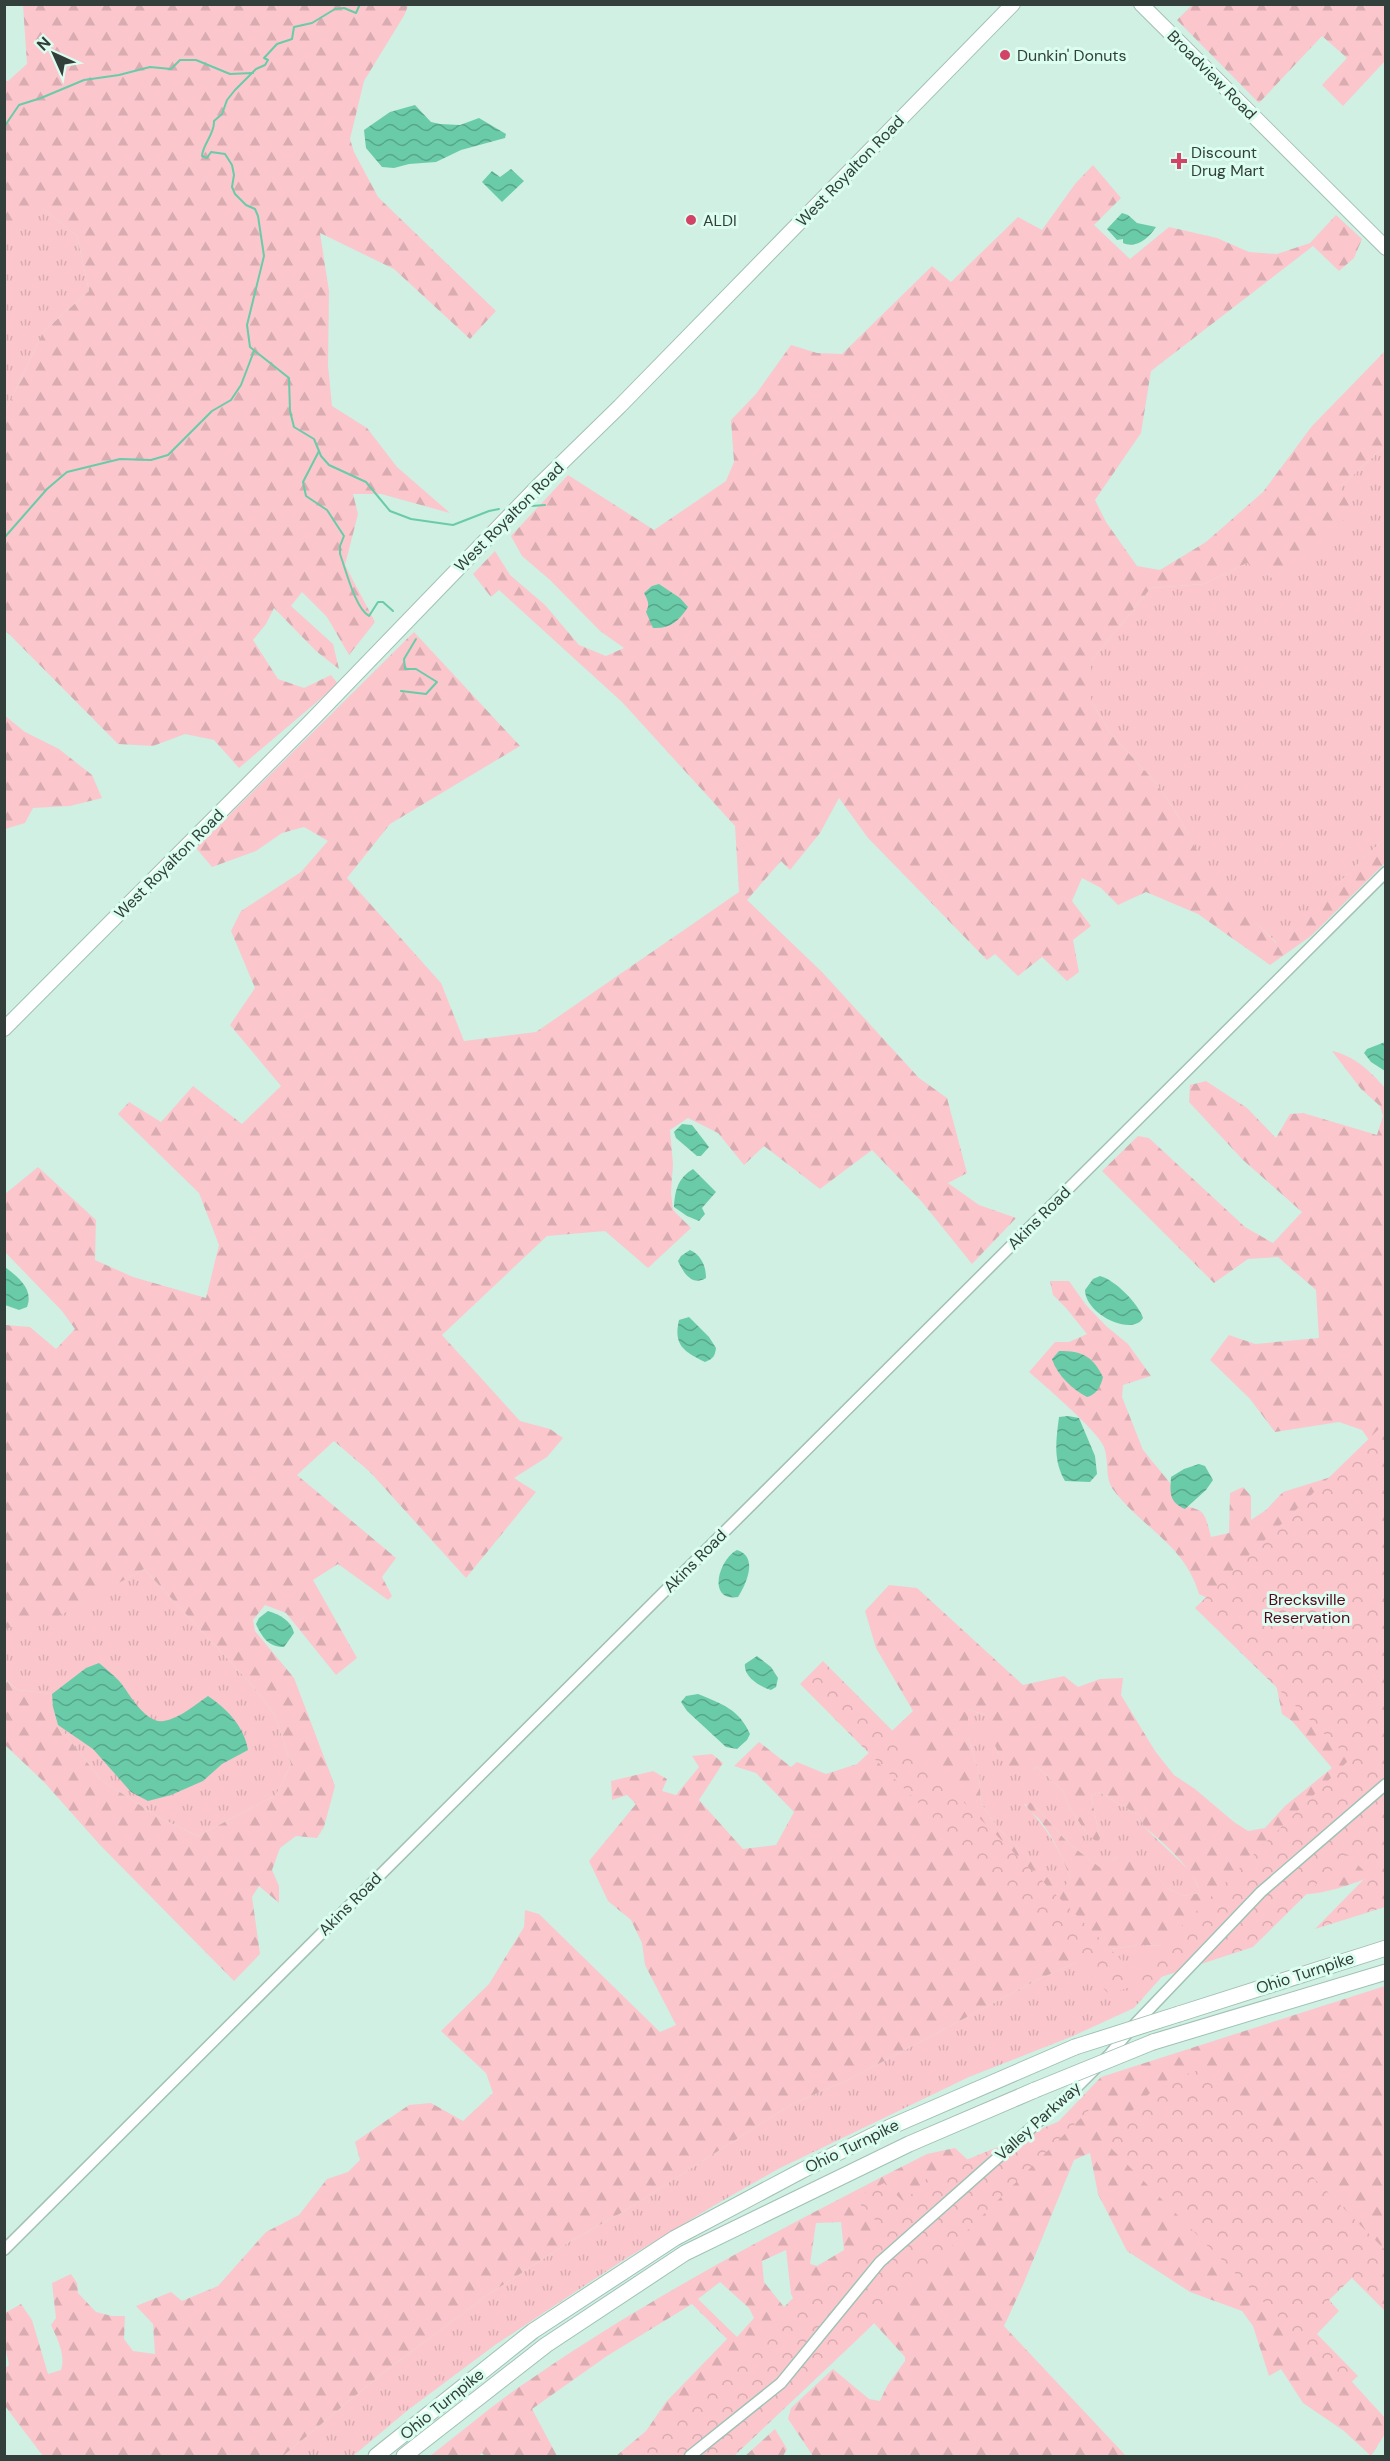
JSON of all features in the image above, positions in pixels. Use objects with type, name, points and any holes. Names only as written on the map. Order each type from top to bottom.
[{"type":"highway","name":"Ohio Turnpike","points":[[376,2457],[533,2331],[675,2238],[803,2169],[890,2127],[1075,2047],[1386,1948]]},
{"type":"highway","name":"Ohio Turnpike","points":[[404,2457],[546,2345],[685,2253],[909,2144],[1153,2042],[1386,1972]]},
{"type":"main road","name":"West Royalton Road","points":[[4,1029],[312,720],[444,582],[760,264],[1013,4]]},
{"type":"main road","name":"Broadview Road","points":[[1141,4],[1386,248]]},
{"type":"street","name":"Akins Road","points":[[4,2250],[1386,872]]},
{"type":"street","name":"Valley Parkway","points":[[690,2457],[781,2383],[880,2262],[1073,2091],[1261,1892],[1386,1784]]},
{"type":"green space","points":[[23,5],[408,5],[405,14],[364,81],[350,139],[354,152],[378,197],[496,311],[470,339],[394,269],[320,233],[329,291],[328,365],[332,406],[367,428],[397,467],[450,513],[381,494],[353,494],[358,514],[345,565],[375,622],[349,655],[327,617],[302,592],[291,606],[333,644],[339,669],[316,651],[274,608],[266,624],[253,640],[278,679],[304,688],[331,675],[338,684],[239,768],[214,740],[185,734],[153,746],[118,744],[5,630],[4,418],[43,332],[89,291],[77,236],[41,207],[5,241],[5,81],[8,81],[27,64]]},
{"type":"green space","points":[[1192,5],[1385,5],[1385,61],[1343,106],[1322,85],[1347,58],[1322,36],[1259,103],[1177,20]]},
{"type":"green space","points":[[1093,165],[1121,198],[1094,225],[1130,259],[1169,227],[1217,238],[1249,252],[1277,254],[1310,243],[1336,215],[1362,239],[1354,258],[1339,271],[1313,246],[1151,371],[1141,433],[1095,500],[1106,522],[1137,566],[1160,570],[1206,542],[1263,492],[1312,426],[1385,351],[1385,446],[1340,487],[1352,511],[1282,584],[1247,563],[1204,584],[1151,588],[1091,661],[1091,701],[1111,734],[1157,784],[1180,819],[1210,875],[1276,943],[1385,838],[1385,863],[1311,936],[1270,965],[1198,914],[1146,892],[1118,905],[1101,888],[1082,878],[1072,901],[1091,926],[1073,940],[1079,972],[1067,981],[1042,957],[1018,976],[995,954],[987,960],[868,838],[839,798],[820,833],[790,870],[781,861],[747,900],[822,972],[919,1078],[947,1098],[967,1173],[948,1183],[979,1205],[1016,1218],[972,1264],[922,1202],[872,1150],[820,1189],[764,1146],[744,1165],[718,1133],[688,1118],[670,1130],[673,1164],[671,1193],[673,1210],[691,1228],[648,1268],[605,1231],[547,1236],[442,1335],[520,1421],[550,1429],[563,1438],[547,1457],[514,1478],[536,1492],[466,1578],[370,1472],[334,1441],[297,1475],[396,1558],[382,1577],[392,1596],[388,1600],[338,1564],[313,1580],[357,1658],[336,1675],[286,1613],[265,1605],[253,1620],[255,1631],[294,1678],[335,1786],[324,1827],[317,1838],[296,1836],[280,1848],[272,1870],[279,1886],[279,1903],[259,1886],[252,1897],[260,1954],[234,1981],[100,1845],[44,1782],[5,1745],[4,1679],[18,1690],[52,1694],[58,1725],[101,1780],[160,1818],[198,1836],[276,1795],[291,1764],[275,1715],[253,1686],[144,1569],[59,1616],[5,1629],[5,1325],[30,1327],[56,1349],[75,1329],[62,1311],[5,1252],[5,1194],[38,1167],[96,1220],[95,1260],[133,1277],[206,1298],[219,1245],[199,1193],[118,1114],[129,1102],[161,1122],[193,1086],[242,1124],[281,1086],[230,1025],[255,988],[231,931],[241,911],[301,872],[328,841],[304,827],[282,833],[256,851],[212,867],[196,848],[414,632],[520,746],[390,824],[347,878],[441,983],[464,1041],[536,1032],[739,892],[735,826],[622,702],[499,590],[491,597],[473,574],[495,551],[510,575],[545,605],[579,645],[606,656],[624,648],[600,631],[550,580],[522,556],[511,536],[568,475],[654,530],[726,481],[734,462],[731,420],[756,394],[791,345],[817,353],[842,354],[932,266],[951,282],[1018,217],[1042,230],[1075,184]]},
{"type":"green space","points":[[40,206],[77,236],[89,291],[43,332],[7,408],[5,418],[5,241]]},
{"type":"green space","points":[[1385,446],[1385,838],[1277,943],[1212,880],[1180,819],[1157,784],[1111,734],[1091,701],[1091,661],[1151,588],[1204,584],[1247,563],[1340,487]]},
{"type":"green space","points":[[4,715],[25,732],[59,749],[92,775],[102,798],[70,806],[33,808],[25,823],[5,829]]},
{"type":"green space","points":[[1332,1051],[1355,1061],[1386,1089],[1386,1755],[1182,1946],[1141,1945],[1103,1950],[1035,1981],[848,2080],[792,2104],[489,2294],[379,2376],[283,2456],[43,2456],[5,2406],[5,2368],[9,2365],[5,2346],[5,2313],[21,2304],[32,2320],[48,2374],[61,2370],[62,2353],[51,2325],[56,2318],[52,2283],[71,2274],[77,2283],[78,2293],[96,2312],[125,2316],[124,2339],[133,2351],[155,2354],[153,2324],[136,2306],[171,2292],[182,2301],[218,2286],[266,2232],[299,2215],[327,2179],[348,2172],[360,2160],[355,2142],[409,2105],[431,2103],[463,2121],[493,2093],[486,2073],[441,2031],[489,1984],[524,1927],[525,1910],[539,1914],[660,2032],[676,2025],[645,1965],[642,1943],[631,1920],[608,1901],[589,1861],[636,1804],[627,1795],[612,1800],[611,1781],[653,1771],[667,1779],[662,1791],[676,1795],[699,1767],[692,1756],[712,1754],[723,1763],[699,1800],[743,1849],[776,1845],[794,1812],[756,1773],[734,1766],[759,1742],[791,1767],[797,1762],[826,1774],[857,1764],[913,1711],[876,1648],[865,1611],[889,1585],[917,1588],[1023,1685],[1064,1676],[1078,1687],[1100,1679],[1123,1678],[1121,1695],[1155,1751],[1174,1775],[1248,1831],[1265,1828],[1285,1806],[1332,1768],[1292,1721],[1282,1714],[1270,1653],[1220,1604],[1199,1594],[1192,1576],[1173,1549],[1123,1502],[1112,1488],[1108,1479],[1104,1447],[1100,1440],[1029,1372],[1055,1342],[1069,1342],[1087,1334],[1053,1295],[1050,1281],[1069,1281],[1086,1305],[1128,1344],[1151,1376],[1123,1385],[1122,1397],[1143,1450],[1170,1483],[1178,1504],[1194,1508],[1205,1516],[1211,1537],[1229,1533],[1230,1493],[1243,1487],[1251,1496],[1251,1520],[1266,1510],[1283,1492],[1347,1472],[1378,1453],[1362,1430],[1339,1422],[1275,1432],[1250,1399],[1210,1360],[1229,1335],[1255,1344],[1319,1338],[1316,1290],[1278,1257],[1248,1259],[1214,1283],[1102,1171],[1138,1136],[1149,1138],[1245,1227],[1273,1243],[1302,1212],[1243,1160],[1189,1102],[1190,1085],[1206,1081],[1247,1108],[1276,1138],[1290,1114],[1303,1113],[1377,1135],[1383,1116],[1380,1106],[1361,1089]],"holes":[[[968,1710],[986,1715],[1002,1760],[1015,1771],[1024,1772],[1038,1767],[1063,1791],[1070,1809],[1088,1835],[1098,1843],[1100,1838],[1091,1796],[1099,1792],[1140,1816],[1143,1826],[1168,1847],[1185,1866],[1200,1893],[1184,1896],[1167,1888],[1132,1850],[1126,1849],[1102,1869],[1068,1843],[1035,1806],[1023,1797],[1027,1807],[1049,1833],[1064,1862],[1070,1878],[1062,1892],[997,1827],[981,1803],[979,1772],[968,1738]]]},
{"type":"green space","name":"Brecksville Reservation","points":[[1385,1423],[1385,1907],[1315,1929],[1368,1875],[1347,1854],[1253,1947],[1109,1994],[800,1684],[823,1661],[1134,1973],[1350,1759],[1195,1608]]},
{"type":"green space","points":[[144,1569],[253,1686],[275,1715],[291,1764],[276,1795],[198,1836],[160,1818],[101,1780],[58,1725],[52,1694],[18,1690],[5,1679],[4,1629],[59,1615]]},
{"type":"green space","points":[[968,1710],[986,1715],[998,1753],[1023,1772],[1038,1767],[1063,1791],[1070,1809],[1088,1835],[1100,1838],[1091,1796],[1099,1792],[1140,1816],[1143,1826],[1191,1872],[1201,1893],[1184,1896],[1167,1888],[1131,1850],[1115,1858],[1103,1870],[1068,1843],[1035,1806],[1024,1804],[1039,1821],[1062,1857],[1070,1878],[1062,1893],[997,1827],[981,1803],[979,1772],[968,1738]]},
{"type":"green space","points":[[1385,1788],[1385,1871],[1326,1891],[1313,1894],[1287,1894]]},
{"type":"green space","points":[[1141,1945],[1182,1946],[1175,1962],[1134,2008],[1073,2036],[969,2077],[778,2169],[715,2205],[622,2261],[495,2345],[408,2410],[353,2456],[283,2456],[379,2376],[489,2294],[792,2104],[848,2080],[1035,1981],[1103,1950]]},
{"type":"green space","points":[[1385,1986],[1385,2294],[1351,2266],[1302,2327],[1385,2418],[1385,2434],[1371,2456],[1344,2431],[1303,2403],[1281,2369],[1269,2376],[1253,2326],[1242,2311],[1190,2292],[1127,2251],[1098,2194],[1090,2153],[1074,2160],[1004,2326],[1126,2456],[813,2456],[788,2419],[791,2408],[833,2369],[869,2399],[880,2401],[887,2386],[905,2361],[905,2357],[874,2323],[789,2404],[1101,2077]]},
{"type":"green space","points":[[1205,2068],[1385,2250],[1385,2319],[1384,2310],[1352,2278],[1329,2300],[1339,2311],[1317,2334],[1358,2376],[1347,2386],[1103,2140],[1160,2083]]},
{"type":"green space","points":[[1091,2108],[862,2335],[734,2456],[640,2456],[880,2225],[854,2198],[884,2183],[904,2202],[930,2175]]},
{"type":"green space","points":[[955,2148],[969,2161],[666,2456],[616,2456],[646,2431],[666,2402],[727,2339],[692,2304],[607,2356],[532,2409],[557,2456],[485,2456],[482,2453],[478,2456],[430,2456],[518,2388],[626,2317],[725,2260],[927,2154]],"holes":[[[841,2222],[844,2250],[817,2266],[810,2264],[816,2223]],[[786,2250],[793,2298],[784,2307],[764,2282],[762,2261]],[[720,2282],[749,2308],[754,2318],[737,2337],[698,2299]]]},
{"type":"green space","points":[[775,2429],[787,2449],[783,2456],[745,2456]]},
{"type":"water","points":[[415,105],[431,122],[460,125],[479,118],[506,134],[505,138],[461,150],[436,162],[409,164],[394,168],[382,167],[366,148],[364,130],[390,112]]},
{"type":"water","points":[[511,169],[524,181],[502,202],[482,182],[492,171],[500,177]]},
{"type":"water","points":[[1122,213],[1137,223],[1156,227],[1142,241],[1133,245],[1123,243],[1123,239],[1117,240],[1107,229]]},
{"type":"water","points":[[659,584],[680,598],[688,607],[674,623],[653,628],[646,612],[648,602],[644,593],[652,586]]},
{"type":"water","points":[[1385,1042],[1385,1071],[1371,1062],[1364,1053],[1367,1049]]},
{"type":"water","points":[[682,1124],[692,1125],[709,1147],[701,1156],[697,1156],[676,1138],[674,1132]]},
{"type":"water","points":[[693,1169],[716,1192],[702,1208],[705,1214],[699,1221],[674,1207],[678,1185]]},
{"type":"water","points":[[690,1250],[702,1261],[706,1278],[696,1281],[683,1270],[678,1261]]},
{"type":"water","points":[[5,1267],[20,1279],[27,1289],[29,1301],[27,1307],[19,1310],[5,1305]]},
{"type":"water","points":[[1100,1276],[1119,1287],[1131,1299],[1143,1318],[1129,1325],[1120,1324],[1100,1314],[1087,1299],[1085,1290],[1093,1279]]},
{"type":"water","points":[[689,1317],[709,1337],[716,1348],[710,1360],[705,1362],[691,1355],[679,1342],[679,1320]]},
{"type":"water","points":[[1059,1351],[1081,1354],[1095,1364],[1103,1377],[1093,1394],[1087,1397],[1061,1376],[1052,1359]]},
{"type":"water","points":[[1059,1417],[1079,1418],[1095,1456],[1097,1474],[1090,1482],[1065,1481],[1061,1473],[1056,1442]]},
{"type":"water","points":[[1199,1464],[1205,1466],[1213,1480],[1206,1490],[1185,1509],[1173,1500],[1171,1477]]},
{"type":"water","points":[[737,1550],[748,1558],[749,1571],[738,1597],[728,1597],[719,1587],[719,1579],[725,1562]]},
{"type":"water","points":[[268,1611],[277,1614],[293,1628],[294,1633],[284,1647],[278,1647],[266,1640],[256,1624],[259,1618]]},
{"type":"water","points":[[757,1656],[771,1667],[778,1678],[776,1687],[771,1690],[757,1684],[747,1673],[745,1664]]},
{"type":"water","points":[[99,1663],[113,1674],[144,1713],[157,1721],[176,1717],[208,1696],[234,1719],[243,1733],[248,1750],[222,1764],[203,1781],[171,1795],[148,1801],[131,1792],[93,1749],[58,1725],[53,1707],[52,1694],[86,1668]]},
{"type":"water","points":[[698,1694],[729,1708],[746,1726],[750,1734],[737,1749],[726,1747],[687,1711],[681,1702],[686,1696]]},
{"type":"waterway","points":[[360,4],[356,13],[344,8],[335,9],[312,23],[294,27],[292,39],[277,44],[264,58],[268,60],[265,65],[256,69],[227,100],[222,114],[214,121],[213,130],[203,151],[202,156],[207,158],[211,152],[225,154],[232,165],[234,175],[232,187],[235,194],[246,205],[255,209],[258,216],[264,256],[247,325],[250,347],[289,378],[290,411],[294,427],[314,439],[321,456],[329,465],[366,482],[390,511],[411,519],[453,525],[499,509]]},
{"type":"waterway","points":[[4,127],[19,105],[84,80],[119,75],[150,67],[171,69],[180,60],[196,60],[230,74],[253,73]]},
{"type":"waterway","points":[[4,538],[47,489],[67,472],[120,459],[151,460],[168,455],[212,411],[231,400],[241,385],[254,351]]},
{"type":"waterway","points":[[319,451],[303,482],[306,496],[327,510],[344,536],[340,554],[355,597],[364,612],[369,616],[378,602],[383,602],[393,611]]},
{"type":"waterway","points":[[532,506],[545,505]]},
{"type":"waterway","points":[[401,691],[426,694],[437,682],[416,669],[405,669],[404,659],[416,639]]},
{"type":"place","name":"Dunkin' Donuts","points":[[1005,55]]},
{"type":"place","name":"Discount Drug Mart","points":[[1179,161]]},
{"type":"place","name":"ALDI","points":[[691,220]]}]
